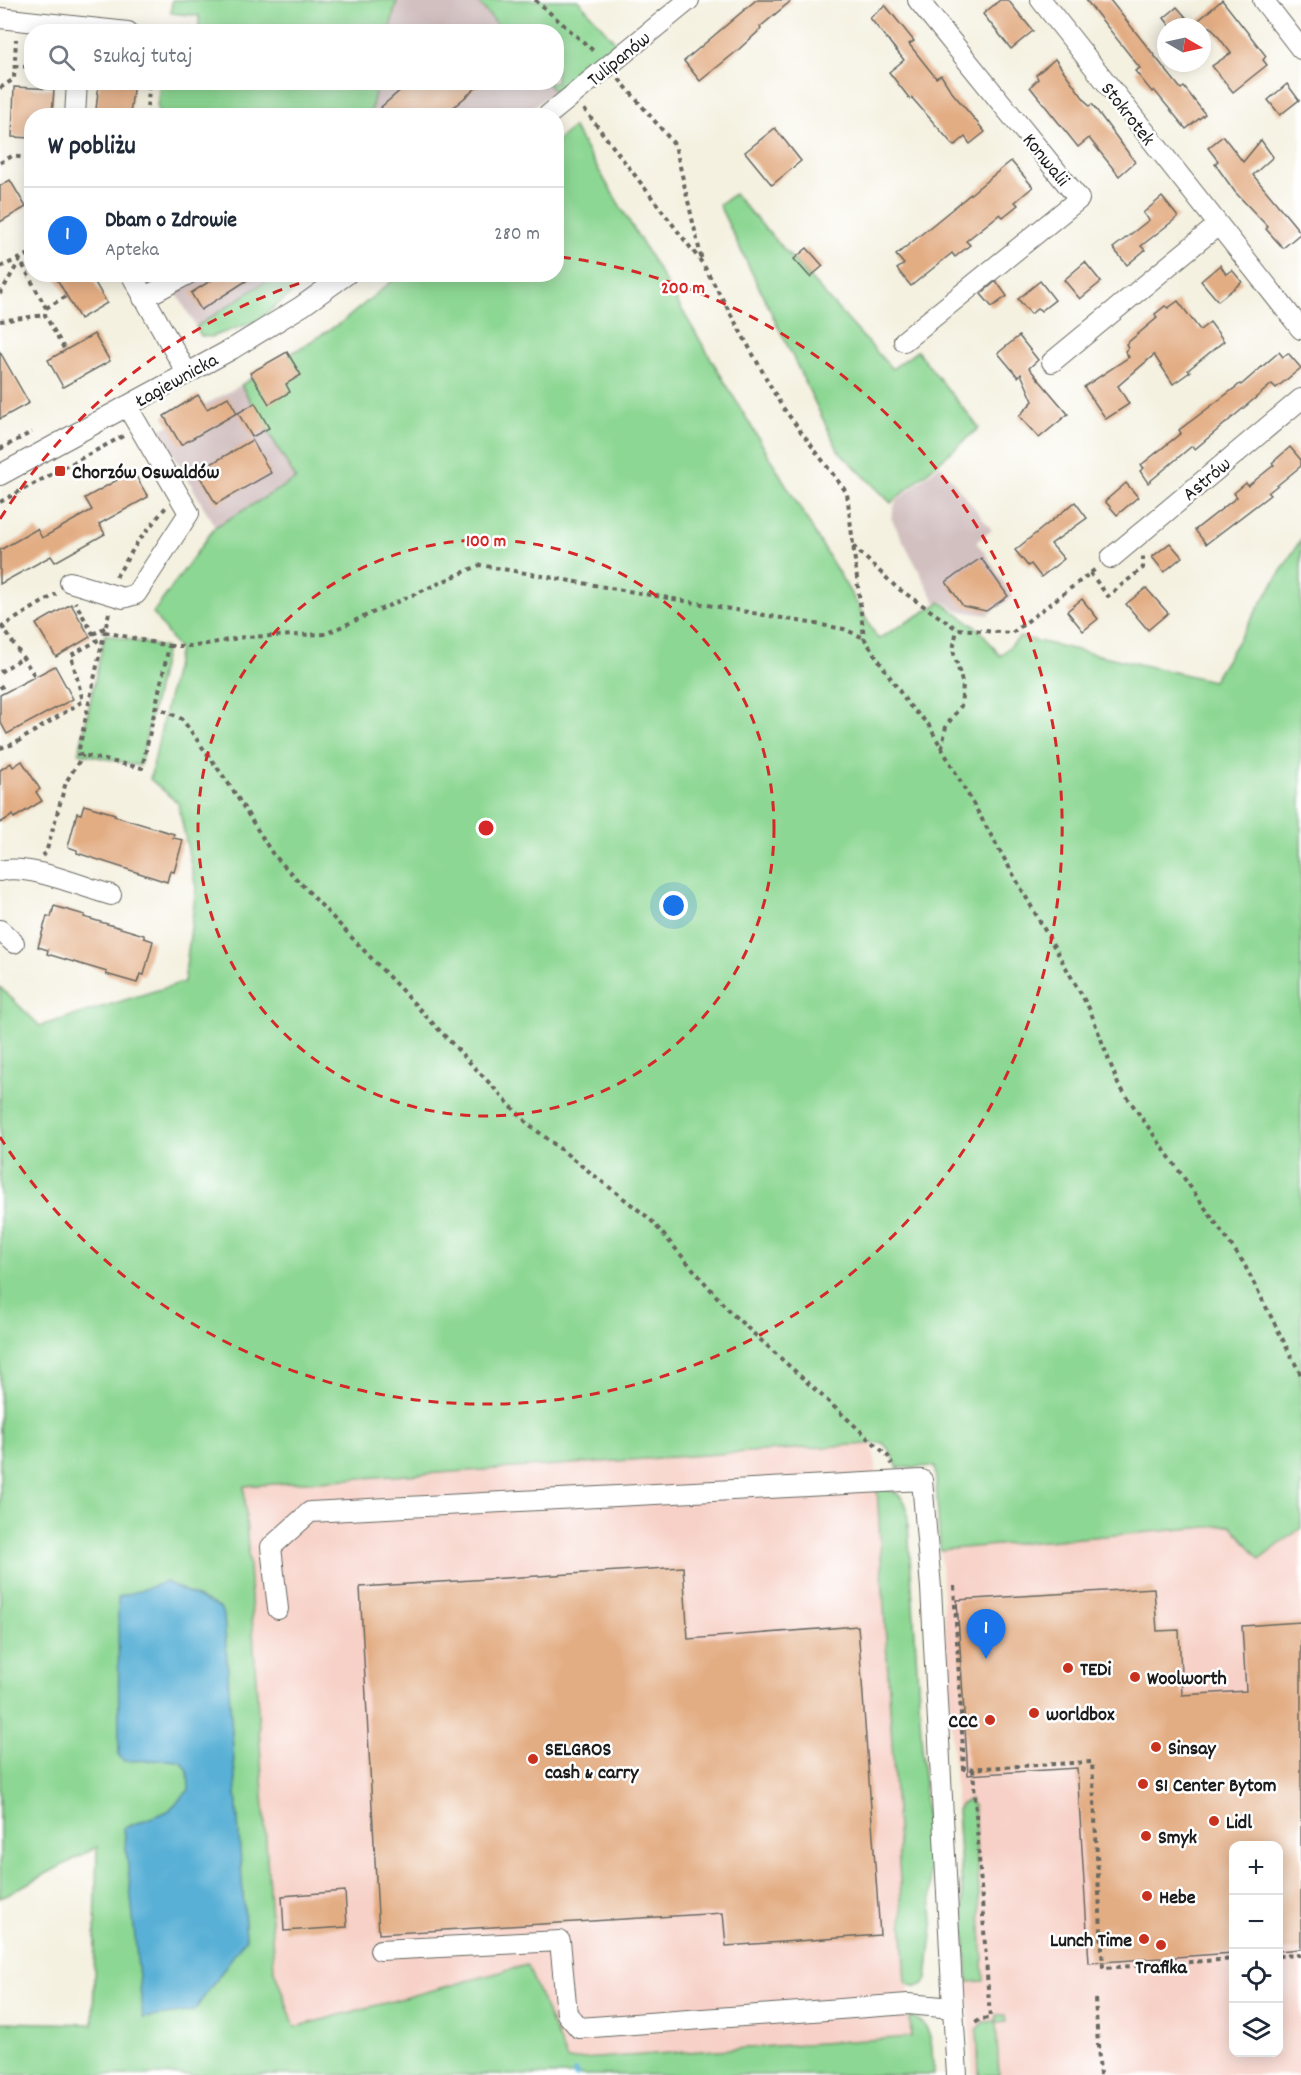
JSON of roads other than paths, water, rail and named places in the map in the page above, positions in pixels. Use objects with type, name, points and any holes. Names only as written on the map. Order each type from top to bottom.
[{"type":"street","name":"Tulipanów","points":[[556,108],[688,0]]},
{"type":"street","name":"Konwalii","points":[[904,341],[1079,199],[918,0]]},
{"type":"street","name":"Stokrotek","points":[[1041,0],[1301,329]]},
{"type":"street","points":[[1263,0],[1301,49]]},
{"type":"street","points":[[9,19],[45,24]]},
{"type":"street","points":[[75,108],[77,90]]},
{"type":"street","points":[[1052,362],[1218,225]]},
{"type":"street","points":[[134,282],[187,373]]},
{"type":"street","points":[[143,298],[173,282]]},
{"type":"street","name":"Łagiewnicka","points":[[0,475],[187,373],[284,317],[335,282]]},
{"type":"street","name":"Astrów","points":[[1111,558],[1301,399]]},
{"type":"street","points":[[70,588],[123,598],[136,594],[189,513],[127,406]]},
{"type":"street","points":[[9,871],[36,872],[111,895]]},
{"type":"street","points":[[278,1609],[271,1547],[310,1512],[922,1480],[931,1588],[957,2075]]},
{"type":"street","points":[[380,1950],[560,1941],[567,2014],[579,2028],[908,2004],[953,2008]]},
{"type":"water","points":[[166,1582],[220,1608],[224,1615],[246,1938],[194,2011],[143,2018],[124,1828],[168,1811],[189,1790],[188,1771],[182,1762],[124,1761],[119,1756],[118,1597]]},
{"type":"place","name":"Chorzów Oswaldów","points":[[60,471]]},
{"type":"place","name":"Dbam o Zdrowie","points":[[986,1659]]},
{"type":"place","name":"TEDi","points":[[1068,1668]]},
{"type":"place","name":"Woolworth","points":[[1135,1677]]},
{"type":"place","name":"worldbox","points":[[1034,1713]]},
{"type":"place","name":"CCC","points":[[990,1720]]},
{"type":"place","name":"Sinsay","points":[[1156,1747]]},
{"type":"place","name":"SELGROS cash & carry","points":[[533,1759]]},
{"type":"place","name":"S1 Center Bytom","points":[[1143,1784]]},
{"type":"place","name":"Lidl","points":[[1214,1821]]},
{"type":"place","name":"Smyk","points":[[1146,1836]]},
{"type":"place","name":"Hebe","points":[[1147,1896]]},
{"type":"place","name":"Lunch Time","points":[[1144,1939]]},
{"type":"place","name":"Trafika","points":[[1161,1945]]}]
